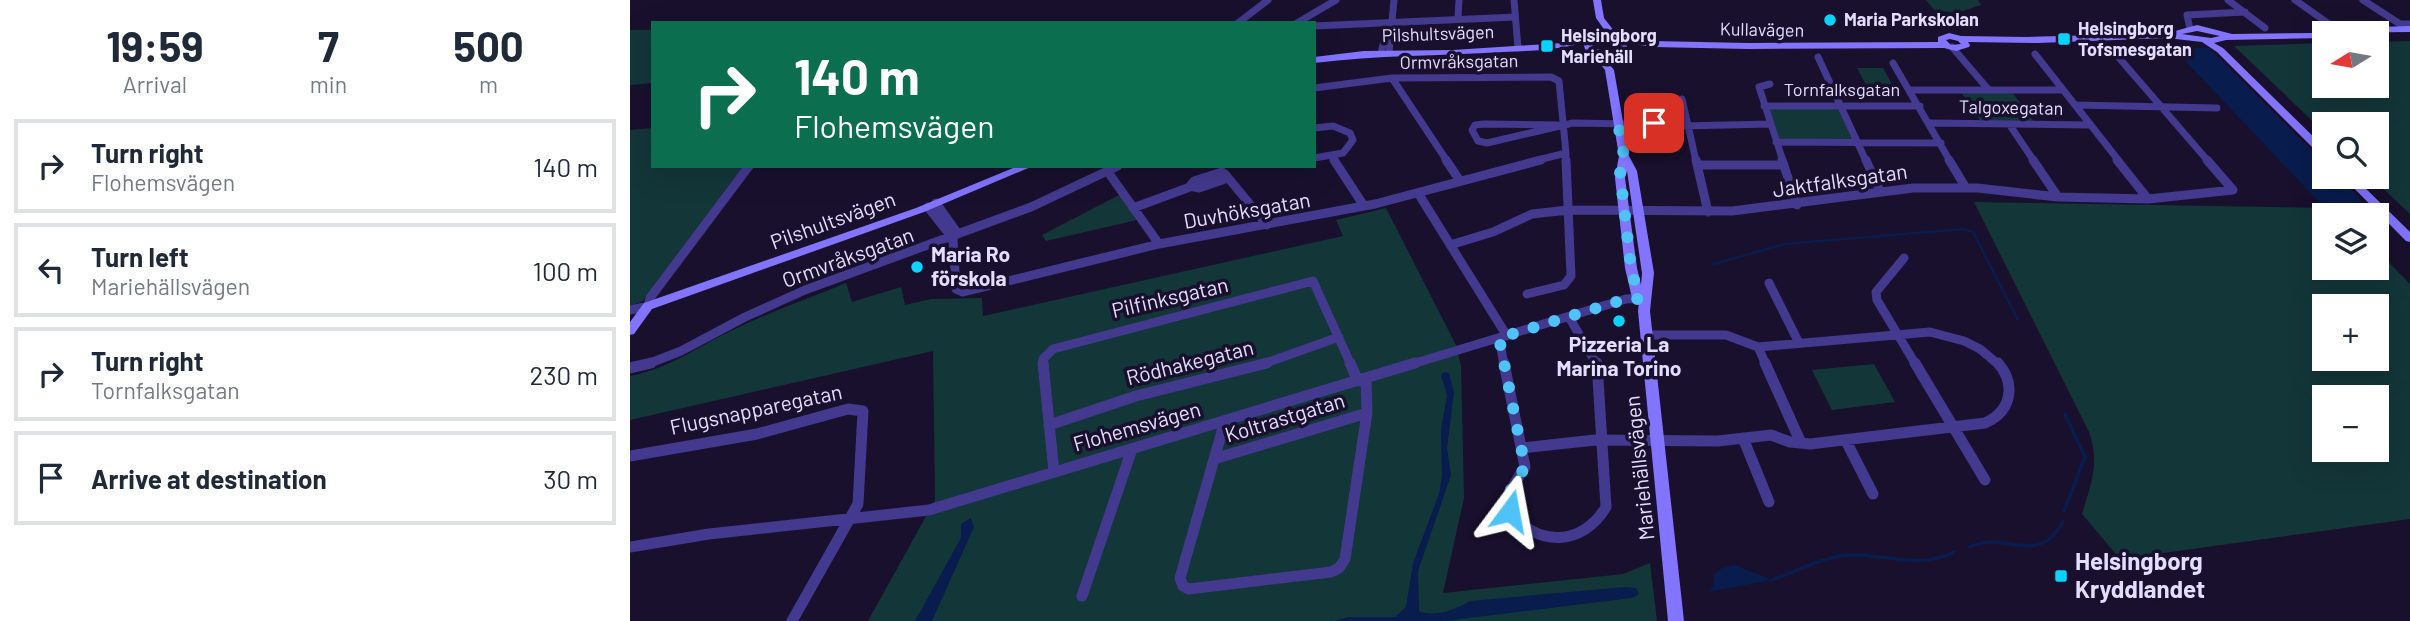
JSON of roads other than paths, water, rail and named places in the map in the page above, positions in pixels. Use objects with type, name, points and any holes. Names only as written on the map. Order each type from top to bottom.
[{"type":"street","points":[[1241,21],[1268,0]]},
{"type":"street","points":[[1300,21],[1336,0]]},
{"type":"street","points":[[1385,53],[1393,24],[1391,21],[1394,0]]},
{"type":"street","points":[[1458,18],[1459,0]]},
{"type":"street","points":[[1514,0],[1518,48]]},
{"type":"street","points":[[1597,0],[1601,18],[1618,44],[1609,70]]},
{"type":"street","points":[[2228,0],[2265,28]]},
{"type":"street","points":[[2295,0],[2325,21]]},
{"type":"street","points":[[2362,0],[2400,24],[2410,24]]},
{"type":"street","points":[[2245,12],[2185,17],[2189,27],[2200,39],[2214,38],[2312,140]]},
{"type":"street","points":[[1316,26],[1515,17]]},
{"type":"street","points":[[1594,53],[1586,45],[1601,18]]},
{"type":"street","name":"Kullavägen","points":[[2167,34],[2189,27],[2214,38],[2312,35]]},
{"type":"street","name":"Kullavägen","points":[[2214,38],[2236,35],[2410,31]]},
{"type":"street","name":"Kullavägen","points":[[2389,32],[2410,31]]},
{"type":"street","name":"Kullavägen","points":[[1618,44],[1964,44],[1995,40],[2167,34],[2200,39]]},
{"type":"street","name":"Pilshultsvägen","points":[[1316,60],[1385,53],[1563,46],[1592,38],[1618,44]]},
{"type":"street","name":"Pilshultsvägen","points":[[1563,46],[1594,53],[1618,44]]},
{"type":"street","points":[[1946,44],[1992,89]]},
{"type":"street","name":"Kullavägen","points":[[1946,44],[1964,44]]},
{"type":"street","points":[[1964,44],[1992,89]]},
{"type":"street","points":[[2114,52],[2164,107]]},
{"type":"street","name":"Mariehällsvägen","points":[[1594,53],[1609,70],[1624,156],[1632,171],[1647,273],[1642,303]]},
{"type":"street","points":[[2035,54],[2148,199]]},
{"type":"street","points":[[1818,57],[1880,191]]},
{"type":"street","points":[[1893,63],[1966,188]]},
{"type":"street","name":"Ormvråksgatan","points":[[1316,88],[1392,78],[1551,76],[1559,80],[1560,125]]},
{"type":"street","points":[[1392,78],[1460,181]]},
{"type":"street","name":"Tornfalksgatan","points":[[1619,125],[1770,124],[1759,87],[1770,84]]},
{"type":"street","name":"Tornfalksgatan","points":[[1911,90],[2063,90]]},
{"type":"street","points":[[1682,99],[1708,212]]},
{"type":"street","points":[[2076,105],[2217,108]]},
{"type":"street","name":"Tornfalksgatan","points":[[1764,106],[1920,106]]},
{"type":"street","name":"Jaktfalksgatan","points":[[1450,245],[1480,237],[1532,214],[1569,210],[1708,212],[1797,205],[1880,191],[1966,188],[2058,197],[2148,199],[2233,190],[2164,107]]},
{"type":"street","name":"Talgoxegatan","points":[[1930,123],[2091,125]]},
{"type":"street","points":[[1560,125],[1487,143],[1478,141],[1472,130],[1475,125],[1484,124],[1619,125]]},
{"type":"street","points":[[1770,124],[1797,205]]},
{"type":"street","points":[[2009,124],[2058,197]]},
{"type":"street","points":[[1527,294],[1569,281],[1566,153],[1560,125]]},
{"type":"street","points":[[1316,128],[1339,127],[1352,136],[1347,150],[1332,157],[1316,158]]},
{"type":"street","points":[[1776,142],[1941,143]]},
{"type":"street","name":"Duvhöksgatan","points":[[953,239],[958,292],[1159,244],[1364,206],[1566,153]]},
{"type":"street","name":"Mariehällsvägen","points":[[1624,156],[1620,172],[1631,268],[1642,303],[1660,439],[1676,621]]},
{"type":"street","points":[[1332,157],[1364,206]]},
{"type":"street","points":[[1698,165],[1784,165]]},
{"type":"street","points":[[630,331],[648,306],[650,298],[748,168]]},
{"type":"street","name":"Pilshultsvägen","points":[[630,310],[648,306],[932,205],[1023,168]]},
{"type":"street","name":"Ormvråksgatan","points":[[630,368],[682,351],[771,304],[1006,219],[1115,168]]},
{"type":"street","points":[[1108,172],[1159,244]]},
{"type":"street","points":[[1133,208],[1190,187],[1197,188],[1223,172],[1267,225]]},
{"type":"street","points":[[2360,189],[2410,238]]},
{"type":"street","points":[[1418,193],[1503,337],[1525,469],[1510,491],[1510,511],[1528,533],[1559,539],[1586,528],[1605,510],[1604,439],[1597,361],[1569,317]]},
{"type":"street","points":[[932,205],[953,239]]},
{"type":"street","points":[[1904,258],[1876,292],[1877,300],[1985,480]]},
{"type":"street","name":"Pilfinksgatan","points":[[1054,472],[1043,359],[1053,349],[1063,346],[1240,302],[1307,281],[1317,284],[1339,337],[1362,380]]},
{"type":"street","points":[[1769,283],[1799,343]]},
{"type":"street","name":"Flohemsvägen","points":[[630,547],[709,534],[929,510],[1569,317],[1642,303]]},
{"type":"street","points":[[1521,448],[1604,439],[1743,438],[1771,435],[1801,443],[1846,441],[1985,423],[2000,415],[2010,395],[2004,373],[1986,353],[1958,338],[1924,331],[1758,347],[1726,335],[1647,335]]},
{"type":"street","name":"Rödhakegatan","points":[[1049,425],[1136,396],[1282,359],[1339,337]]},
{"type":"street","points":[[1758,347],[1801,443]]},
{"type":"street","name":"Koltrastgatan","points":[[1225,421],[1180,578],[1183,586],[1189,589],[1331,572],[1339,568],[1345,559],[1367,413],[1362,380]]},
{"type":"street","name":"Flugsnapparegatan","points":[[630,456],[757,434],[858,408],[863,411],[859,497],[850,519]]},
{"type":"street","name":"Koltrastgatan","points":[[1214,459],[1367,413]]},
{"type":"street","points":[[1743,438],[1769,502]]},
{"type":"street","points":[[1846,441],[1873,494]]},
{"type":"street","points":[[1082,596],[1132,449]]},
{"type":"street","points":[[792,621],[850,519]]},
{"type":"water","points":[[2173,48],[2209,48],[2312,151],[2312,189],[2350,189],[2364,203],[2319,202]]},
{"type":"water","points":[[1444,372],[1449,373],[1454,393],[1447,448],[1451,475],[1418,571],[1419,611],[1431,614],[1452,610],[1470,601],[1625,587],[1636,588],[1639,594],[1632,598],[1445,621],[1334,621],[1348,617],[1395,617],[1406,607],[1413,563],[1439,494],[1442,476],[1441,429],[1447,395],[1441,375]]},
{"type":"water","points":[[971,518],[974,527],[932,621],[915,621],[961,538],[961,524]]},
{"type":"water","points":[[1735,565],[1772,580],[1708,592],[1714,585],[1714,574],[1722,568]]},
{"type":"waterway","points":[[1714,264],[1785,244],[1964,229],[1973,232],[2018,320]]},
{"type":"waterway","points":[[2064,511],[2085,457],[2065,414]]},
{"type":"waterway","points":[[1970,547],[1995,542],[2031,546],[2053,536],[2063,522]]},
{"type":"waterway","points":[[1772,580],[1840,556],[1926,560],[1954,552]]},
{"type":"place","name":"Maria Parkskolan","points":[[1830,20]]},
{"type":"place","name":"Helsingborg Tofsmesgatan","points":[[2064,39]]},
{"type":"place","name":"Helsingborg Mariehäll","points":[[1547,46]]},
{"type":"place","name":"Maria Ro förskola","points":[[917,267]]},
{"type":"place","name":"Pizzeria La Marina Torino","points":[[1619,321]]},
{"type":"place","name":"Helsingborg Kryddlandet","points":[[2061,576]]}]
